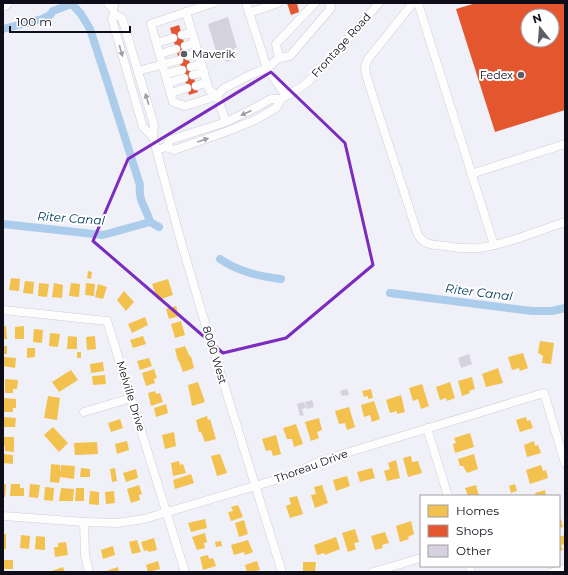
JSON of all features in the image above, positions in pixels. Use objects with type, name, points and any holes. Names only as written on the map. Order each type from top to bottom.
[{"type":"street","points":[[213,3],[151,24],[174,102],[185,106],[217,96],[223,89],[267,68],[279,58],[290,56],[331,8],[329,3]]},
{"type":"street","points":[[246,3],[267,68],[283,98]]},
{"type":"street","points":[[249,13],[278,3]]},
{"type":"street","points":[[279,58],[276,44],[315,3]]},
{"type":"street","name":"Frontage Road","points":[[157,150],[166,147],[174,150],[248,122],[276,108],[283,98],[302,86],[334,55],[379,3]]},
{"type":"street","points":[[413,3],[368,59],[365,67],[366,75],[418,235],[422,241],[430,245],[477,248],[494,245],[565,222]]},
{"type":"street","points":[[418,3],[494,245]]},
{"type":"street","name":"8000 West","points":[[112,6],[122,18],[154,124],[153,137],[179,234],[282,572]]},
{"type":"street","name":"8000 West","points":[[112,6],[112,19],[143,127],[153,137]]},
{"type":"street","points":[[186,12],[209,90],[217,96],[226,122]]},
{"type":"street","points":[[182,36],[192,32]]},
{"type":"street","points":[[157,43],[173,38]]},
{"type":"street","points":[[185,46],[195,43]]},
{"type":"street","points":[[160,54],[176,49]]},
{"type":"street","points":[[188,56],[198,53]]},
{"type":"street","points":[[138,71],[179,60]]},
{"type":"street","points":[[192,71],[203,68]]},
{"type":"street","points":[[167,79],[183,74]]},
{"type":"street","points":[[196,86],[207,82]]},
{"type":"street","points":[[171,93],[187,88]]},
{"type":"street","name":"Frontage Road","points":[[166,147],[170,140],[226,122],[271,99],[283,98]]},
{"type":"street","points":[[471,174],[565,144]]},
{"type":"street","name":"Melville Drive","points":[[3,310],[107,321],[185,572]]},
{"type":"street","name":"Thoreau Drive","points":[[3,516],[117,523],[144,519],[255,486],[291,474],[325,459],[544,393],[565,462]]},
{"type":"street","points":[[84,412],[131,398]]},
{"type":"street","points":[[427,428],[448,495]]},
{"type":"street","points":[[84,522],[85,556],[89,572]]},
{"type":"street","points":[[373,572],[420,558]]},
{"type":"street","points":[[553,572],[565,568]]},
{"type":"highlighted area","points":[[271,72],[345,143],[373,265],[286,338],[223,353],[93,241],[128,159]]},
{"type":"building: Homes","points":[[88,271],[92,272],[91,279],[87,278]]},
{"type":"building: Homes","points":[[11,278],[20,279],[19,291],[9,290]]},
{"type":"building: Homes","points":[[168,279],[173,295],[158,300],[152,284]]},
{"type":"building: Homes","points":[[25,281],[34,282],[33,294],[23,293]]},
{"type":"building: Homes","points":[[39,283],[49,284],[47,297],[38,296]]},
{"type":"building: Homes","points":[[54,283],[63,285],[62,298],[52,297]]},
{"type":"building: Homes","points":[[71,283],[80,284],[79,297],[69,296]]},
{"type":"building: Homes","points":[[86,283],[95,284],[94,296],[85,295]]},
{"type":"building: Homes","points":[[98,284],[107,287],[103,299],[95,297]]},
{"type":"building: Homes","points":[[124,291],[134,302],[126,311],[117,300]]},
{"type":"building: Homes","points":[[176,306],[179,316],[169,319],[166,309]]},
{"type":"building: Homes","points":[[145,317],[148,325],[132,333],[128,324]]},
{"type":"building: Homes","points":[[181,321],[185,335],[175,338],[171,324]]},
{"type":"building: Homes","points":[[3,326],[6,326],[7,339],[3,339]]},
{"type":"building: Homes","points":[[24,326],[24,339],[15,339],[15,327]]},
{"type":"building: Homes","points":[[34,329],[43,330],[42,343],[33,342]]},
{"type":"building: Homes","points":[[50,333],[60,334],[58,347],[49,346]]},
{"type":"building: Homes","points":[[68,336],[77,337],[77,349],[67,349]]},
{"type":"building: Homes","points":[[95,336],[96,349],[87,350],[86,337]]},
{"type":"building: Homes","points":[[143,336],[146,344],[133,348],[130,340]]},
{"type":"building: Homes","points":[[540,341],[554,343],[551,364],[542,363],[543,356],[538,353]]},
{"type":"building: Homes","points":[[3,346],[7,346],[7,354],[3,354]]},
{"type":"building: Homes","points":[[185,346],[190,357],[191,356],[194,368],[183,372],[175,349]]},
{"type":"building: Homes","points":[[27,348],[35,348],[35,357],[27,358]]},
{"type":"building: Homes","points":[[77,352],[81,352],[81,358],[77,358]]},
{"type":"building: Homes","points":[[523,353],[528,368],[520,371],[519,368],[512,370],[508,357]]},
{"type":"building: Homes","points":[[4,357],[16,358],[15,368],[3,366]]},
{"type":"building: Homes","points":[[149,358],[152,366],[140,370],[137,361]]},
{"type":"building: Homes","points":[[103,362],[104,371],[91,373],[90,364]]},
{"type":"building: Homes","points":[[498,368],[503,383],[486,387],[482,374]]},
{"type":"building: Homes","points":[[154,369],[157,378],[154,379],[155,383],[146,386],[142,373]]},
{"type":"building: Homes","points":[[71,370],[78,380],[59,392],[52,382]]},
{"type":"building: Homes","points":[[105,375],[106,384],[93,385],[92,376]]},
{"type":"building: Homes","points":[[472,377],[475,389],[462,396],[458,381]]},
{"type":"building: Homes","points":[[5,379],[18,380],[17,389],[13,389],[13,393],[5,393]]},
{"type":"building: Homes","points":[[198,382],[205,402],[192,406],[188,385]]},
{"type":"building: Homes","points":[[450,382],[455,398],[447,401],[446,398],[440,400],[436,387]]},
{"type":"building: Homes","points":[[422,384],[429,406],[421,409],[418,399],[413,401],[409,388]]},
{"type":"building: Homes","points":[[371,389],[373,398],[368,399],[368,396],[364,397],[362,391]]},
{"type":"building: Homes","points":[[155,391],[156,394],[160,393],[163,402],[151,406],[148,393]]},
{"type":"building: Homes","points":[[401,395],[405,412],[397,414],[397,411],[390,413],[386,400]]},
{"type":"building: Homes","points":[[48,396],[60,398],[57,420],[44,418]]},
{"type":"building: Homes","points":[[3,398],[16,399],[16,408],[13,408],[13,412],[4,412]]},
{"type":"building: Homes","points":[[374,401],[380,419],[372,422],[370,415],[364,417],[361,405]]},
{"type":"building: Homes","points":[[166,404],[168,413],[156,417],[154,408]]},
{"type":"building: Homes","points":[[349,407],[355,427],[347,430],[345,423],[339,424],[335,411]]},
{"type":"building: Homes","points":[[207,416],[208,420],[210,419],[216,439],[205,442],[201,432],[199,432],[196,420]]},
{"type":"building: Homes","points":[[3,417],[16,418],[15,427],[3,427]]},
{"type":"building: Homes","points":[[526,417],[527,421],[530,420],[533,428],[520,432],[516,420]]},
{"type":"building: Homes","points":[[319,418],[322,430],[317,432],[319,438],[311,441],[305,422]]},
{"type":"building: Homes","points":[[120,419],[123,428],[111,432],[108,423]]},
{"type":"building: Homes","points":[[296,424],[303,444],[294,447],[292,439],[287,439],[283,428]]},
{"type":"building: Homes","points":[[53,427],[68,443],[59,452],[44,435]]},
{"type":"building: Homes","points":[[174,432],[176,446],[165,449],[162,435]]},
{"type":"building: Homes","points":[[470,433],[474,447],[455,453],[453,444],[456,443],[454,438]]},
{"type":"building: Homes","points":[[276,435],[281,454],[273,456],[271,450],[266,451],[262,439]]},
{"type":"building: Homes","points":[[3,437],[14,437],[14,452],[5,451],[5,446],[3,446]]},
{"type":"building: Homes","points":[[127,441],[129,450],[117,454],[115,444]]},
{"type":"building: Homes","points":[[534,441],[535,446],[538,445],[541,453],[527,457],[524,445]]},
{"type":"building: Homes","points":[[97,442],[98,454],[75,455],[74,443]]},
{"type":"building: Homes","points":[[3,454],[13,455],[13,464],[3,463]]},
{"type":"building: Homes","points":[[220,454],[227,473],[217,476],[211,456]]},
{"type":"building: Homes","points":[[474,454],[478,469],[467,473],[463,466],[460,466],[458,459]]},
{"type":"building: Homes","points":[[411,456],[412,462],[418,461],[422,473],[408,477],[403,458]]},
{"type":"building: Homes","points":[[396,460],[400,478],[387,481],[384,471],[390,469],[388,463]]},
{"type":"building: Homes","points":[[179,461],[180,465],[183,464],[186,473],[173,476],[171,463]]},
{"type":"building: Homes","points":[[51,464],[60,465],[60,474],[61,465],[75,466],[74,479],[60,477],[59,483],[50,482]]},
{"type":"building: Homes","points":[[541,465],[543,471],[546,470],[548,478],[530,484],[526,470]]},
{"type":"building: Homes","points":[[81,468],[90,469],[90,477],[80,477]]},
{"type":"building: Homes","points":[[115,468],[117,481],[112,482],[110,469]]},
{"type":"building: Homes","points":[[372,468],[375,478],[360,482],[357,472]]},
{"type":"building: Homes","points":[[136,469],[138,478],[126,482],[123,473]]},
{"type":"building: Homes","points":[[191,474],[194,483],[175,489],[173,480]]},
{"type":"building: Homes","points":[[347,476],[350,486],[336,491],[333,480]]},
{"type":"building: Homes","points":[[3,484],[6,484],[5,497],[3,497]]},
{"type":"building: Homes","points":[[11,484],[20,484],[20,488],[24,488],[24,496],[10,496]]},
{"type":"building: Homes","points":[[30,484],[40,485],[38,498],[29,497]]},
{"type":"building: Homes","points":[[515,484],[517,491],[511,493],[509,486]]},
{"type":"building: Homes","points":[[139,485],[142,494],[139,495],[140,500],[131,503],[127,489]]},
{"type":"building: Homes","points":[[322,485],[328,503],[315,508],[311,495],[316,494],[314,487]]},
{"type":"building: Homes","points":[[476,485],[479,495],[468,495],[465,488]]},
{"type":"building: Homes","points":[[45,487],[54,488],[53,501],[44,500]]},
{"type":"building: Homes","points":[[61,488],[74,489],[73,501],[59,501]]},
{"type":"building: Homes","points":[[76,488],[84,488],[84,501],[75,501]]},
{"type":"building: Homes","points":[[545,490],[546,495],[536,495],[535,493]]},
{"type":"building: Homes","points":[[90,491],[99,492],[99,505],[89,504]]},
{"type":"building: Homes","points":[[114,491],[115,503],[106,504],[105,492]]},
{"type":"building: Homes","points":[[297,496],[303,514],[290,518],[286,506],[291,504],[289,498]]},
{"type":"building: Homes","points":[[238,505],[243,517],[231,521],[228,512],[233,511],[231,507]]},
{"type":"building: Homes","points":[[205,519],[207,528],[191,532],[188,523]]},
{"type":"building: Homes","points":[[244,520],[248,534],[239,537],[235,523]]},
{"type":"building: Homes","points":[[560,520],[563,527],[560,528]]},
{"type":"building: Homes","points":[[411,521],[414,534],[408,537],[409,539],[400,542],[396,526]]},
{"type":"building: Homes","points":[[355,529],[359,542],[354,543],[356,549],[348,552],[342,533]]},
{"type":"building: Homes","points":[[385,532],[389,543],[382,545],[383,548],[375,550],[371,536]]},
{"type":"building: Homes","points":[[205,533],[207,542],[204,543],[205,548],[197,550],[192,537]]},
{"type":"building: Homes","points":[[3,534],[6,534],[6,549],[3,549]]},
{"type":"building: Homes","points":[[21,535],[30,536],[29,549],[20,548]]},
{"type":"building: Homes","points":[[565,535],[565,544],[561,545],[563,550],[560,551],[560,537]]},
{"type":"building: Homes","points":[[36,536],[45,537],[45,550],[35,549]]},
{"type":"building: Homes","points":[[336,537],[340,549],[325,555],[324,553],[317,555],[314,545]]},
{"type":"building: Homes","points":[[154,538],[157,550],[148,552],[148,550],[144,551],[141,542]]},
{"type":"building: Homes","points":[[137,540],[141,552],[132,554],[129,542]]},
{"type":"building: Homes","points":[[248,540],[253,552],[245,555],[244,552],[234,555],[231,545]]},
{"type":"building: Homes","points":[[221,541],[222,546],[216,547],[215,542]]},
{"type":"building: Homes","points":[[66,542],[68,555],[55,557],[54,547],[58,547],[58,543]]},
{"type":"building: Homes","points":[[113,546],[115,555],[103,559],[101,550]]},
{"type":"building: Homes","points":[[208,555],[209,559],[213,558],[216,566],[203,570],[200,557]]},
{"type":"building: Homes","points":[[3,560],[13,560],[13,569],[3,569]]},
{"type":"building: Homes","points":[[158,561],[160,569],[148,572],[146,565]]},
{"type":"building: Homes","points":[[257,561],[260,570],[247,572],[245,565]]},
{"type":"building: Homes","points":[[303,562],[316,562],[315,572],[303,572]]},
{"type":"building: Homes","points":[[63,567],[65,572],[49,572]]},
{"type":"building: Homes","points":[[118,567],[119,572],[103,572]]},
{"type":"building: Shops","points":[[287,3],[297,3],[299,12],[291,15]]},
{"type":"building: Shops","name":"Fedex","points":[[476,3],[565,3],[565,110],[495,132],[456,9]]},
{"type":"building: Shops","points":[[179,25],[198,92],[189,95],[170,28]]},
{"type":"building: Other","points":[[228,17],[237,48],[234,48],[237,58],[226,62],[225,58],[220,60],[218,53],[217,54],[208,24]]},
{"type":"building: Other","points":[[469,354],[472,364],[461,368],[458,358]]},
{"type":"building: Other","points":[[347,389],[349,395],[342,396],[340,391]]},
{"type":"building: Other","points":[[312,400],[314,407],[307,409],[305,402]]},
{"type":"building: Other","points":[[304,402],[306,408],[302,409],[304,415],[300,416],[297,404]]},
{"type":"waterway","points":[[71,3],[81,14],[90,29],[140,185],[141,200],[150,222]]},
{"type":"waterway","points":[[3,29],[42,19],[50,15],[53,11],[71,4]]},
{"type":"waterway","name":"Riter Canal","points":[[3,224],[103,235],[150,222],[159,227]]},
{"type":"waterway","name":"Riter Canal","points":[[220,259],[249,273],[281,279]]},
{"type":"waterway","name":"Riter Canal","points":[[390,293],[532,311],[552,311],[565,308]]},
{"type":"place","name":"Maverik","points":[[184,54]]},
{"type":"place","name":"Fedex","points":[[521,75]]}]
